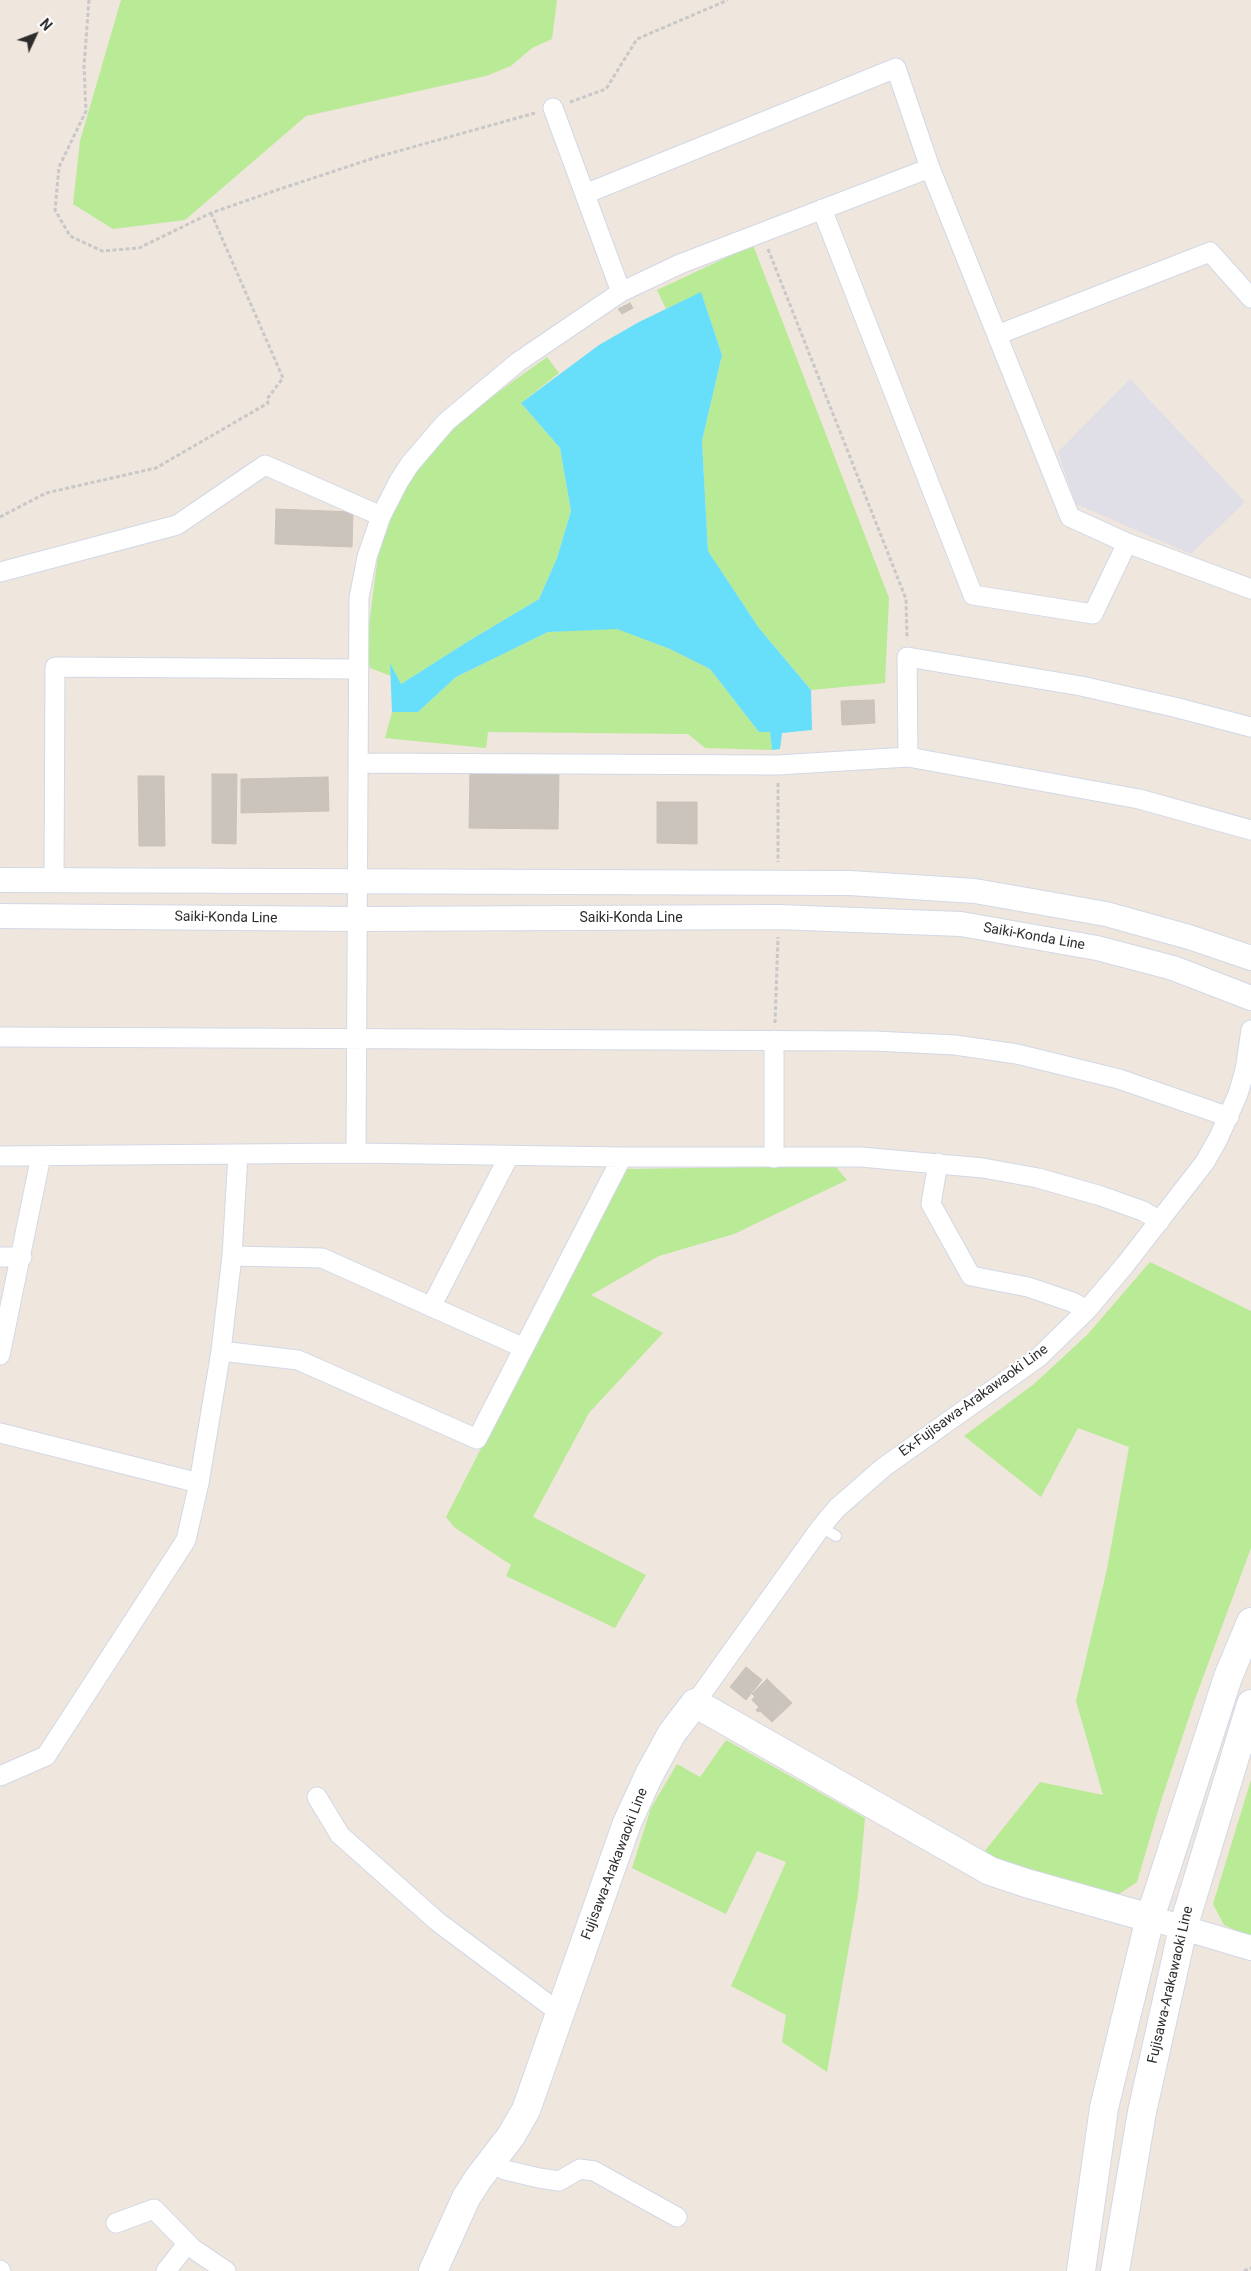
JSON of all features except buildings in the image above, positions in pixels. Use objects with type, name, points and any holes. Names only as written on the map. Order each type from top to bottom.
[{"type":"main road","points":[[1081,2271],[1104,2108],[1150,1918],[1228,1677],[1251,1622]]},
{"type":"main road","points":[[694,1703],[990,1871],[1150,1918]]},
{"type":"main road","name":"Fujisawa-Arakawaoki Line","points":[[433,2271],[466,2198],[512,2136],[526,2110],[628,1823],[649,1775],[672,1733],[694,1703]]},
{"type":"main road","name":"Fujisawa-Arakawaoki Line","points":[[1115,2271],[1142,2112],[1183,1928],[1251,1704]]},
{"type":"street","points":[[585,194],[896,68],[930,168],[1070,517],[1127,543],[1251,589]]},
{"type":"street","points":[[554,108],[620,292]]},
{"type":"street","points":[[356,1153],[358,919],[357,669],[359,598],[367,557],[381,516],[410,464],[446,422],[526,356],[620,292],[680,264],[930,168]]},
{"type":"street","points":[[822,208],[973,595],[1093,614],[1127,543]]},
{"type":"street","points":[[997,335],[1210,252],[1251,298]]},
{"type":"street","points":[[0,572],[177,525],[265,465],[381,516]]},
{"type":"street","points":[[908,757],[907,657],[1080,686],[1251,727]]},
{"type":"street","points":[[54,880],[55,667],[357,669]]},
{"type":"street","points":[[358,764],[778,765],[908,757],[1139,799],[1251,830]]},
{"type":"street","points":[[0,880],[850,883],[975,891],[1106,914],[1190,937],[1251,958]]},
{"type":"street","name":"Saiki-Konda Line","points":[[0,916],[358,919],[778,917],[960,924],[1097,948],[1173,968],[1251,998]]},
{"type":"street","name":"Ex-Fujisawa-Arakawaoki Line","points":[[694,1703],[828,1532],[837,1508],[884,1468],[1039,1357],[1087,1310],[1160,1221],[1205,1162],[1229,1117],[1244,1070],[1251,1030]]},
{"type":"street","points":[[0,1037],[774,1040],[874,1041],[946,1045],[1017,1054],[1119,1078],[1229,1117]]},
{"type":"street","points":[[774,1040],[774,1158]]},
{"type":"street","points":[[0,1156],[356,1153],[622,1157],[861,1157],[983,1168],[1038,1178],[1101,1196],[1143,1211],[1160,1221]]},
{"type":"street","points":[[0,1776],[46,1756],[186,1540],[199,1483],[221,1351],[232,1256],[238,1154]]},
{"type":"street","points":[[0,1355],[22,1257],[41,1156]]},
{"type":"street","points":[[431,1307],[509,1156]]},
{"type":"street","points":[[221,1351],[298,1360],[477,1439],[622,1157]]},
{"type":"street","points":[[938,1163],[931,1204],[971,1276],[1028,1287],[1072,1302],[1087,1310]]},
{"type":"street","points":[[232,1256],[322,1258],[524,1348]]},
{"type":"street","points":[[0,1257],[22,1257]]},
{"type":"street","points":[[0,1433],[199,1483]]},
{"type":"street","points":[[317,1797],[346,1841],[438,1922],[560,2013]]},
{"type":"street","points":[[1150,1918],[1251,1948]]},
{"type":"street","points":[[491,2162],[505,2170],[559,2181],[580,2170],[594,2172],[677,2217]]},
{"type":"street","points":[[116,2223],[154,2209],[187,2244],[226,2271]]},
{"type":"street","points":[[166,2271],[187,2244]]},
{"type":"path","points":[[90,0],[84,66],[86,111],[58,167],[55,210],[70,236],[102,251],[139,248],[211,213],[377,156],[554,108],[606,89],[637,39],[728,0]]},
{"type":"path","points":[[0,517],[46,493],[156,468],[268,403],[267,399],[283,378],[211,213]]},
{"type":"path","points":[[761,232],[906,599],[907,657]]},
{"type":"path","points":[[778,765],[778,868]]},
{"type":"path","points":[[774,1040],[778,937]]},
{"type":"path","points":[[1244,2271],[1251,2268]]},
{"type":"shaded area","points":[[1130,379],[1245,502],[1191,554],[1076,504],[1058,452]]},
{"type":"green space","points":[[121,0],[557,0],[552,39],[532,48],[511,66],[486,76],[306,116],[185,220],[113,229],[73,204],[80,141]]},
{"type":"green space","points":[[753,245],[889,598],[885,683],[811,690],[759,628],[708,551],[702,441],[722,355],[701,293],[666,309],[657,290]]},
{"type":"green space","points":[[547,357],[559,373],[521,403],[560,448],[571,511],[557,558],[539,599],[401,684],[390,665],[391,676],[370,668],[366,648],[379,548],[403,488],[443,437],[494,395]]},
{"type":"green space","points":[[617,628],[670,649],[710,669],[759,732],[770,732],[772,750],[705,748],[688,734],[488,732],[486,748],[385,738],[392,712],[418,712],[456,677],[548,632]]},
{"type":"green space","points":[[835,1166],[847,1180],[734,1234],[659,1256],[591,1295],[663,1333],[589,1413],[533,1517],[646,1575],[615,1628],[506,1576],[511,1565],[454,1527],[446,1517],[624,1169]]},
{"type":"green space","points":[[1150,1262],[1251,1311],[1251,1548],[1195,1699],[1160,1804],[1137,1882],[1113,1898],[1010,1867],[984,1852],[1040,1782],[1103,1795],[1076,1701],[1107,1569],[1129,1447],[1078,1428],[1041,1497],[964,1436],[1034,1384],[1088,1334]]},
{"type":"green space","points":[[726,1740],[865,1818],[858,1895],[827,2072],[782,2042],[786,2015],[731,1986],[786,1862],[757,1851],[726,1914],[632,1868],[651,1808],[677,1764],[700,1777]]},
{"type":"green space","points":[[1251,1780],[1251,1937],[1224,1925],[1213,1904]]},
{"type":"water","points":[[701,292],[722,355],[702,441],[708,551],[759,628],[811,690],[812,730],[782,733],[780,749],[772,750],[770,732],[759,732],[710,669],[670,649],[617,629],[548,632],[456,677],[418,712],[392,712],[390,663],[401,684],[539,599],[557,558],[571,511],[560,448],[521,403],[599,345],[639,322]]}]
